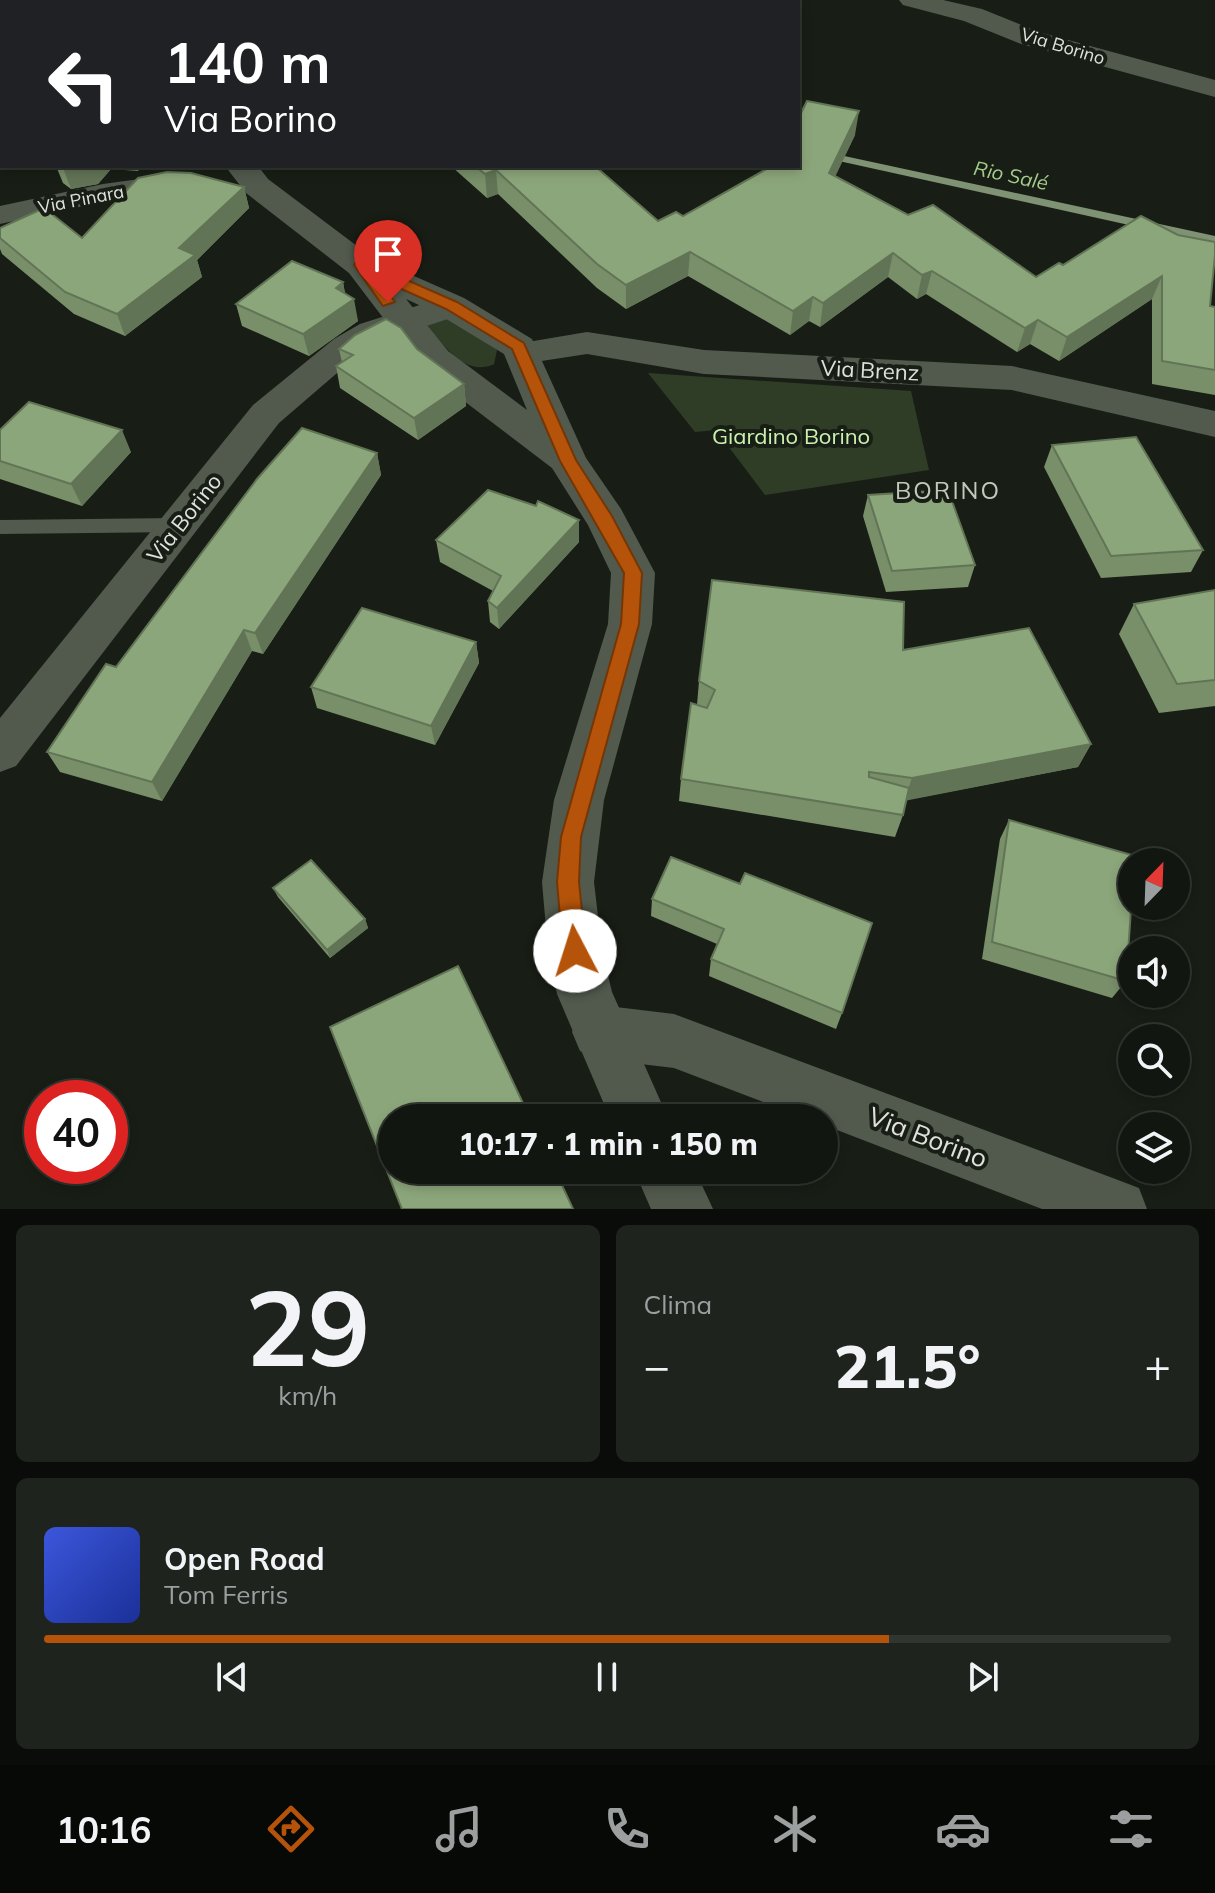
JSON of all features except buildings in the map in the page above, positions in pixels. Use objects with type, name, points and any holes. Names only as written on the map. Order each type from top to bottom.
[{"type":"street","name":"Via Borino","points":[[912,0],[973,15],[1030,38],[1215,89]]},
{"type":"street","name":"Via Pinara","points":[[0,215],[173,182],[249,176]]},
{"type":"street","points":[[249,176],[361,265],[451,306],[507,337],[524,357],[568,461],[606,520],[633,573],[630,624],[571,837],[568,882],[575,951],[585,994],[632,1104]]},
{"type":"street","points":[[361,265],[435,360],[568,461]]},
{"type":"street","name":"Via Borino","points":[[0,752],[266,414],[346,347],[372,332],[451,306]]},
{"type":"street","name":"Via Brenz","points":[[524,357],[587,343],[704,362],[1012,378],[1215,424]]},
{"type":"street","points":[[458,378],[498,384],[511,378],[524,357]]},
{"type":"street","name":"Via Borino","points":[[599,1032],[674,1041],[1118,1209]]},
{"type":"street","points":[[670,1184],[682,1209]]},
{"type":"lane","points":[[0,527],[179,525]]},
{"type":"green space","points":[[446,315],[483,337],[497,350],[494,364],[483,367],[464,363],[447,349],[426,325]]},
{"type":"green space","name":"Giardino Borino","points":[[648,373],[911,391],[929,470],[765,495],[716,430],[695,432]]},
{"type":"waterway","name":"Rio Salé","points":[[800,149],[1215,240]]},
{"type":"district","name":"BORINO","points":[[948,490]]},
{"type":"route","points":[[388,302],[361,265],[451,306],[519,347],[537,395],[568,461],[606,520],[633,573],[630,624],[571,837],[568,882],[575,951]]}]
